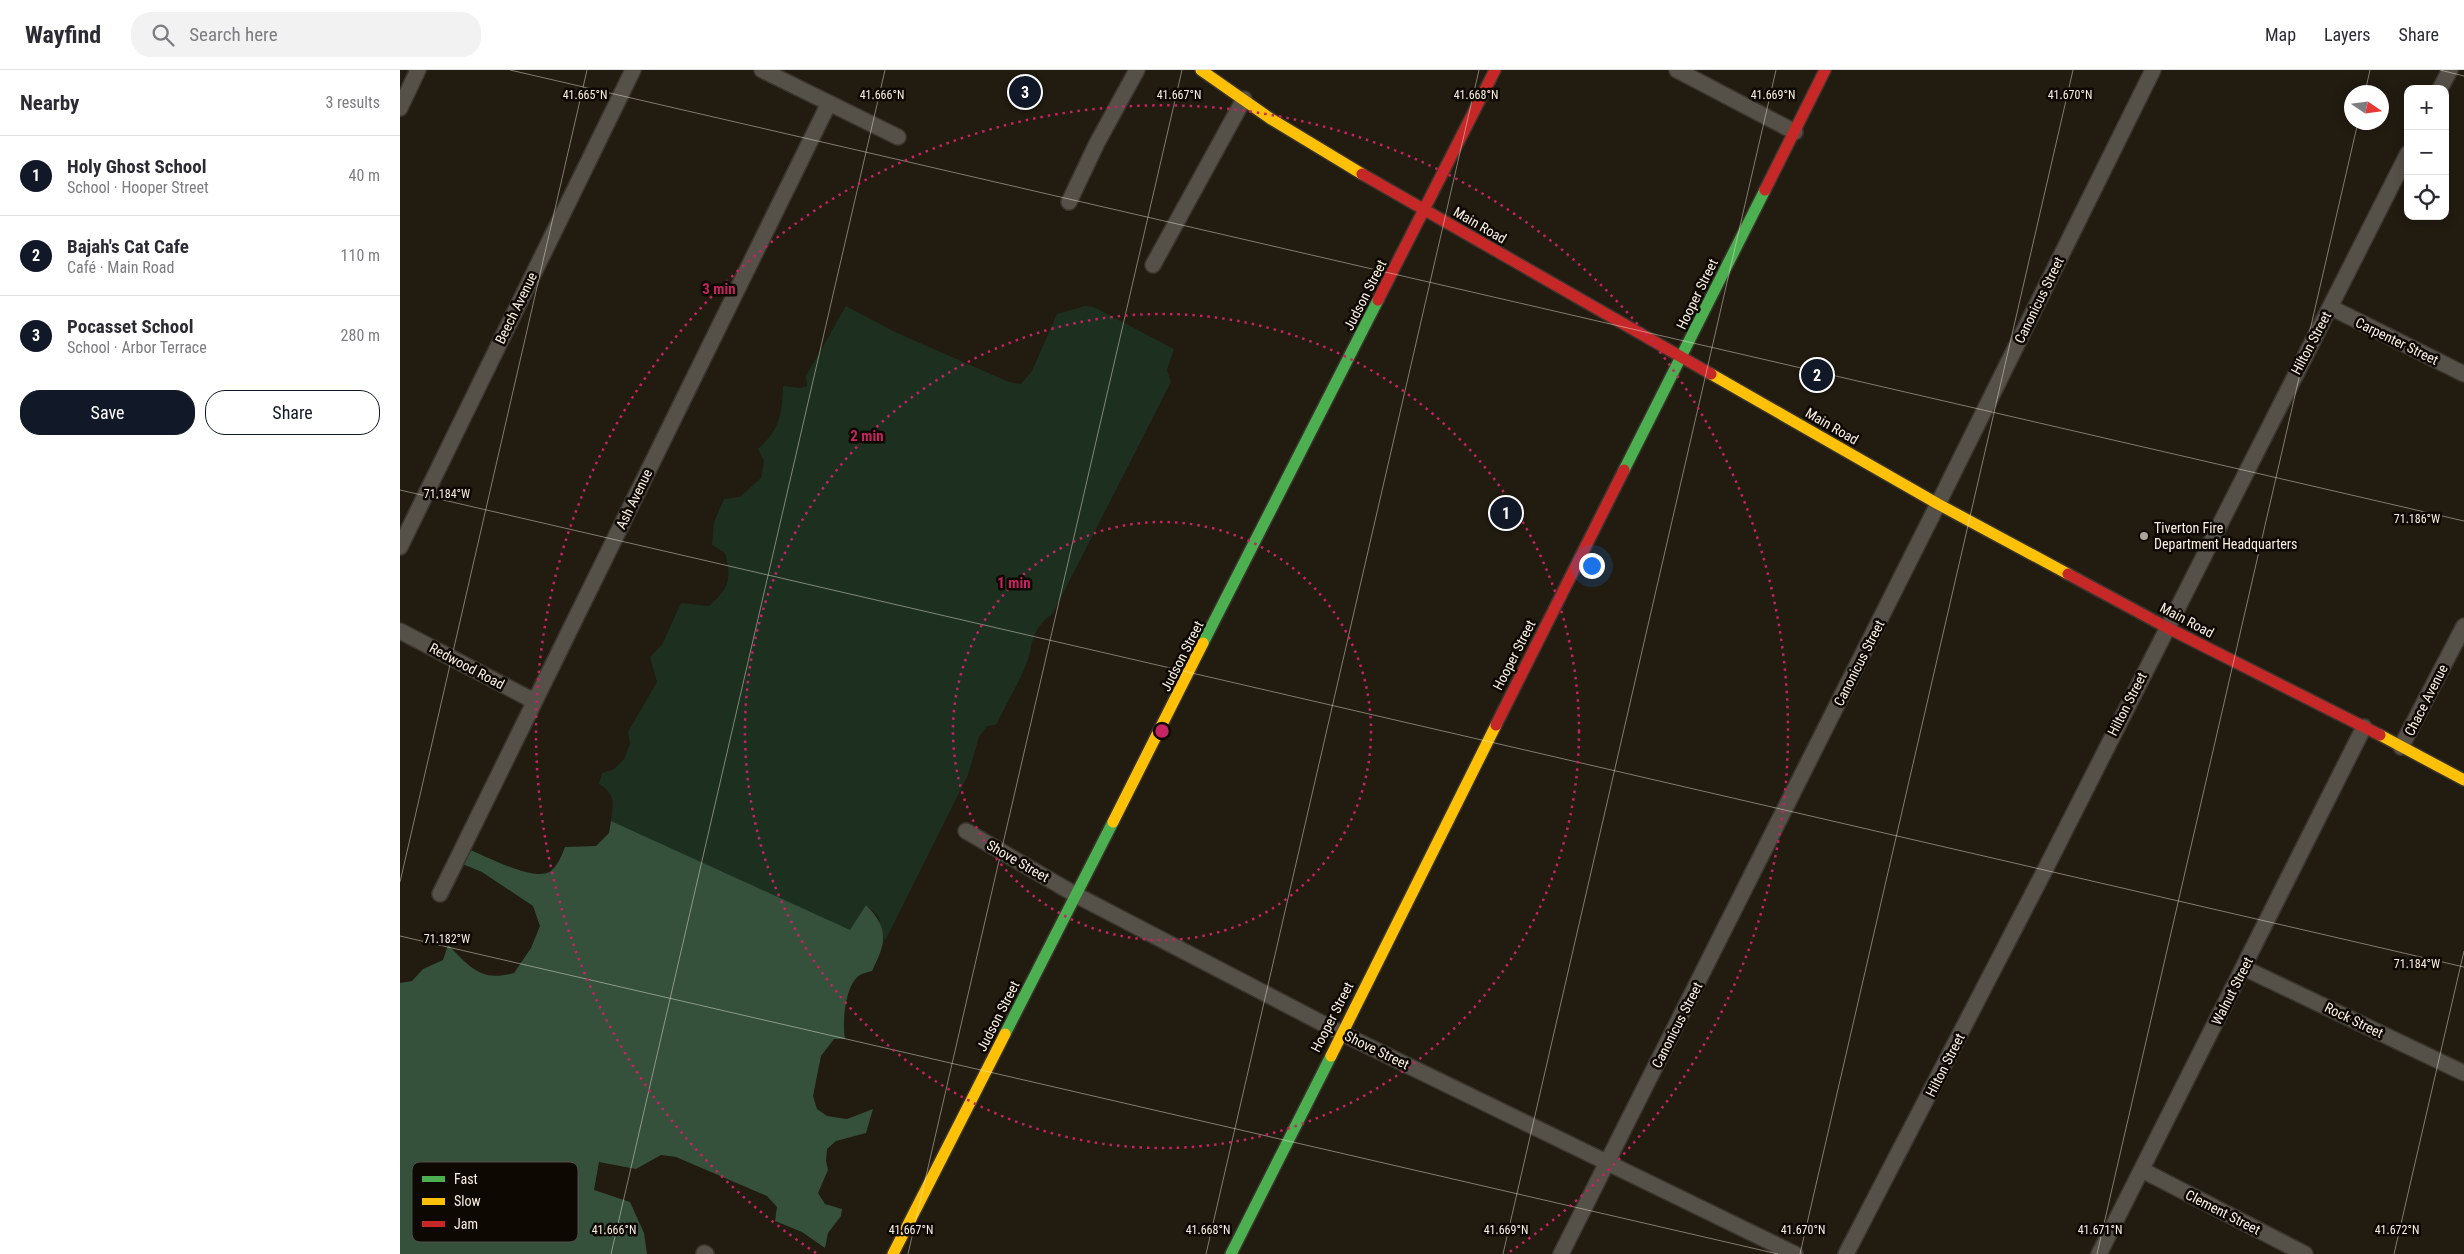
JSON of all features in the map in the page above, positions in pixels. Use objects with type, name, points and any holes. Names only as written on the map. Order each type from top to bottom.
[{"type":"street","points":[[400,108],[418,70]]},
{"type":"street","name":"Beech Avenue","points":[[400,547],[633,70]]},
{"type":"street","points":[[762,70],[898,137]]},
{"type":"street","points":[[1069,202],[1097,143],[1137,70]]},
{"type":"street","name":"Main Road","points":[[1201,70],[1271,119],[1337,160],[1938,504],[2166,627],[2464,780]]},
{"type":"street","name":"Judson Street","points":[[893,1254],[1425,211],[1495,70]]},
{"type":"street","points":[[1677,70],[1795,132]]},
{"type":"street","name":"Hooper Street","points":[[1230,1254],[1682,358],[1825,70]]},
{"type":"street","name":"Canonicus Street","points":[[1561,1254],[1938,504],[2153,70]]},
{"type":"street","points":[[2442,85],[2450,70]]},
{"type":"street","points":[[1153,265],[1244,99]]},
{"type":"street","name":"Ash Avenue","points":[[440,894],[829,103]]},
{"type":"street","name":"Hilton Street","points":[[1846,1254],[2034,892],[2166,627],[2404,161]]},
{"type":"street","name":"Carpenter Street","points":[[2330,307],[2464,374]]},
{"type":"street","name":"Chace Avenue","points":[[2401,747],[2464,626]]},
{"type":"street","name":"Redwood Road","points":[[400,631],[534,701]]},
{"type":"street","name":"Walnut Street","points":[[2099,1254],[2364,727]]},
{"type":"street","name":"Shove Street","points":[[966,832],[1076,895],[1341,1033],[1608,1161],[1795,1254]]},
{"type":"street","name":"Rock Street","points":[[2244,968],[2464,1073]]},
{"type":"street","name":"Clement Street","points":[[2142,1170],[2305,1254]]},
{"type":"green space","points":[[846,306],[895,332],[1009,382],[1021,384],[1032,371],[1057,314],[1085,306],[1094,307],[1174,349],[1167,370],[1171,382],[1053,613],[1035,633],[1024,670],[996,725],[987,726],[979,737],[968,775],[885,941],[878,916],[866,905],[851,931],[611,821],[611,796],[599,784],[602,773],[614,769],[624,759],[630,744],[628,732],[657,682],[650,657],[662,645],[681,603],[709,606],[725,589],[728,577],[727,562],[725,553],[712,545],[714,522],[724,499],[740,497],[761,478],[764,461],[758,449],[771,435],[778,421],[782,405],[783,386],[801,388],[807,386],[806,376]]},
{"type":"green space","points":[[611,821],[850,930],[866,905],[879,922],[883,936],[880,952],[872,971],[860,975],[851,987],[844,1014],[845,1039],[834,1039],[821,1056],[813,1096],[817,1109],[827,1116],[847,1119],[873,1109],[866,1133],[836,1141],[827,1149],[826,1161],[828,1170],[818,1193],[825,1204],[842,1209],[841,1216],[828,1233],[825,1248],[802,1232],[775,1221],[777,1207],[767,1196],[676,1157],[661,1155],[636,1169],[599,1162],[594,1190],[630,1202],[644,1233],[647,1254],[400,1254],[400,983],[412,981],[423,969],[443,960],[448,945],[477,971],[493,976],[514,973],[531,948],[540,926],[533,906],[482,872],[460,863],[466,848],[509,867],[544,874],[556,866],[565,847],[596,846],[609,833]]},
{"type":"traffic: fast","points":[[1624,470],[1765,190]]},
{"type":"traffic: fast","points":[[1203,643],[1378,300]]},
{"type":"traffic: fast","points":[[1005,1034],[1113,822]]},
{"type":"traffic: fast","points":[[1231,1254],[1331,1056]]},
{"type":"traffic: slow","points":[[1201,70],[1271,119],[1362,174]]},
{"type":"traffic: slow","points":[[1711,374],[1938,504],[2068,574]]},
{"type":"traffic: slow","points":[[1113,822],[1203,643]]},
{"type":"traffic: slow","points":[[1331,1056],[1496,725]]},
{"type":"traffic: slow","points":[[2380,735],[2464,780]]},
{"type":"traffic: slow","points":[[893,1254],[1005,1034]]},
{"type":"traffic: jam","points":[[1378,300],[1495,70]]},
{"type":"traffic: jam","points":[[1765,190],[1825,70]]},
{"type":"traffic: jam","points":[[1362,174],[1711,374]]},
{"type":"traffic: jam","points":[[1496,725],[1624,470]]},
{"type":"traffic: jam","points":[[2068,574],[2166,627],[2380,735]]},
{"type":"place","name":"Pocasset School","points":[[1025,92]]},
{"type":"place","name":"Bajah's Cat Cafe","points":[[1817,375]]},
{"type":"place","name":"Holy Ghost School","points":[[1506,513]]},
{"type":"place","name":"Tiverton Fire Department Headquarters","points":[[2144,536]]}]
